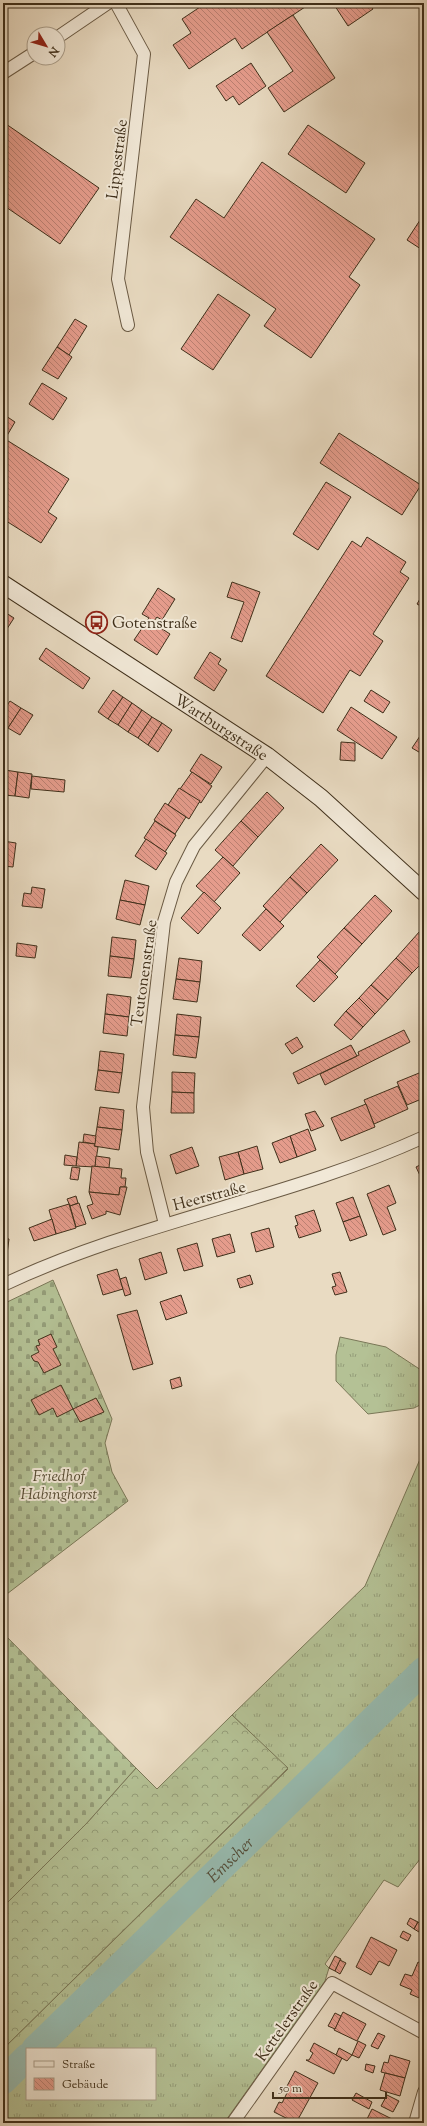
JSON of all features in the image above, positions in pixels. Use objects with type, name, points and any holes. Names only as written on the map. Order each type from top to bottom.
[{"type":"main road","name":"Wartburgstraße","points":[[3,584],[267,756],[320,798],[424,892]]},
{"type":"street","points":[[66,32],[108,3]]},
{"type":"street","name":"Lippestraße","points":[[116,3],[144,54],[118,279],[128,325]]},
{"type":"street","points":[[3,73],[26,58]]},
{"type":"street","name":"Teutonenstraße","points":[[165,1224],[147,1152],[143,1107],[164,922],[176,882],[194,846],[267,756]]},
{"type":"street","name":"Heerstraße","points":[[3,1285],[35,1270],[165,1224],[292,1187],[350,1168],[424,1137]]},
{"type":"street","name":"Kettelerstraße","points":[[234,2121],[332,1983],[424,2033]]},
{"type":"street","points":[[415,2123],[424,2092]]},
{"type":"green space","name":"Friedhof Habinghorst","points":[[53,1280],[112,1419],[105,1443],[112,1472],[128,1501],[3,1597],[3,1304]]},
{"type":"green space","points":[[340,1337],[386,1347],[424,1372],[424,1403],[414,1408],[368,1414],[336,1381],[336,1355]]},
{"type":"green space","points":[[424,1450],[424,1854],[398,1887],[384,1880],[325,1964],[329,1968],[325,1981],[224,2123],[3,2123],[3,2049],[288,1769],[232,1715],[365,1586]]},
{"type":"green space","points":[[3,1633],[136,1768],[86,1824],[3,1907]]},
{"type":"green space","points":[[232,1715],[288,1768],[3,2049],[3,1907],[86,1824],[136,1768],[157,1789]]},
{"type":"building","points":[[206,3],[311,3],[242,49],[235,38],[189,69],[173,45],[191,33],[182,19]]},
{"type":"building","points":[[333,3],[369,3],[373,9],[348,26]]},
{"type":"building","points":[[293,15],[335,78],[284,112],[268,88],[293,71],[267,32]]},
{"type":"building","points":[[251,63],[266,86],[239,105],[233,96],[226,101],[216,86]]},
{"type":"building","points":[[6,124],[99,188],[60,244],[3,205],[3,129]]},
{"type":"building","points":[[308,125],[365,163],[346,193],[288,154]]},
{"type":"building","points":[[262,162],[375,239],[349,277],[360,285],[311,358],[264,326],[276,309],[170,237],[196,199],[224,218]]},
{"type":"building","points":[[424,214],[424,251],[407,240]]},
{"type":"building","points":[[218,294],[250,315],[213,370],[181,349]]},
{"type":"building","points":[[75,319],[87,326],[69,355],[57,347]]},
{"type":"building","points":[[57,347],[72,357],[58,379],[42,370]]},
{"type":"building","points":[[42,383],[67,398],[53,420],[29,404]]},
{"type":"building","points":[[3,414],[15,422],[5,439],[69,479],[48,512],[57,518],[41,543],[3,519]]},
{"type":"building","points":[[339,433],[421,485],[402,515],[320,463]]},
{"type":"building","points":[[326,482],[351,497],[318,550],[293,534]]},
{"type":"building","points":[[367,537],[406,562],[400,572],[409,578],[373,634],[383,641],[360,676],[350,670],[323,713],[266,676],[352,541],[361,547]]},
{"type":"building","points":[[232,582],[260,592],[242,642],[231,638],[244,602],[227,597]]},
{"type":"building","points":[[158,588],[175,599],[162,620],[157,617],[154,621],[156,625],[170,634],[157,655],[134,640],[149,618],[142,614]]},
{"type":"building","points":[[424,592],[424,608],[417,604]]},
{"type":"building","points":[[3,611],[14,618],[3,635]]},
{"type":"building","points":[[46,648],[90,678],[83,689],[39,659]]},
{"type":"building","points":[[210,652],[221,659],[218,664],[227,670],[214,691],[194,678]]},
{"type":"building","points":[[113,690],[123,697],[108,719],[98,712]]},
{"type":"building","points":[[371,690],[390,702],[383,713],[364,701]]},
{"type":"building","points":[[123,697],[132,703],[118,725],[108,719]]},
{"type":"building","points":[[10,701],[21,708],[8,728],[3,725],[3,711]]},
{"type":"building","points":[[132,703],[142,710],[128,732],[118,725]]},
{"type":"building","points":[[351,707],[397,737],[382,759],[337,730]]},
{"type":"building","points":[[21,708],[33,715],[20,735],[8,728]]},
{"type":"building","points":[[142,710],[152,717],[138,738],[128,732]]},
{"type":"building","points":[[152,717],[162,723],[148,745],[138,738]]},
{"type":"building","points":[[162,723],[172,730],[158,752],[148,745]]},
{"type":"building","points":[[422,733],[424,734],[424,755],[412,748]]},
{"type":"building","points":[[341,742],[355,743],[355,761],[340,760]]},
{"type":"building","points":[[201,754],[222,767],[211,784],[190,771]]},
{"type":"building","points":[[5,770],[18,772],[15,796],[3,795]]},
{"type":"building","points":[[18,772],[32,774],[29,798],[15,796]]},
{"type":"building","points":[[192,772],[212,786],[201,803],[180,789]]},
{"type":"building","points":[[32,776],[65,780],[64,792],[31,789]]},
{"type":"building","points":[[179,788],[200,801],[189,819],[168,805]]},
{"type":"building","points":[[267,792],[284,808],[258,837],[241,821]]},
{"type":"building","points":[[165,803],[186,817],[175,834],[154,820]]},
{"type":"building","points":[[155,821],[176,835],[165,852],[144,838]]},
{"type":"building","points":[[241,821],[258,837],[233,866],[215,850]]},
{"type":"building","points":[[146,839],[167,853],[156,870],[135,856]]},
{"type":"building","points":[[3,841],[16,843],[13,867],[3,866]]},
{"type":"building","points":[[321,844],[338,860],[307,893],[290,877]]},
{"type":"building","points":[[223,857],[240,873],[214,902],[196,886]]},
{"type":"building","points":[[290,877],[307,893],[280,922],[263,906]]},
{"type":"building","points":[[125,880],[149,886],[145,905],[120,900]]},
{"type":"building","points":[[32,887],[45,889],[42,908],[22,906],[24,893],[31,894]]},
{"type":"building","points":[[204,892],[221,908],[198,934],[181,918]]},
{"type":"building","points":[[375,895],[392,911],[362,944],[344,928]]},
{"type":"building","points":[[120,900],[145,905],[140,925],[116,919]]},
{"type":"building","points":[[266,909],[284,926],[260,951],[242,935]]},
{"type":"building","points":[[344,928],[362,944],[335,974],[317,957]]},
{"type":"building","points":[[420,931],[424,935],[424,961],[412,973],[396,958]]},
{"type":"building","points":[[112,937],[136,940],[134,959],[110,956]]},
{"type":"building","points":[[17,943],[37,946],[35,958],[16,956]]},
{"type":"building","points":[[110,956],[134,959],[131,978],[108,976]]},
{"type":"building","points":[[179,958],[202,961],[200,982],[176,979]]},
{"type":"building","points":[[396,958],[412,973],[388,1000],[371,985]]},
{"type":"building","points":[[320,960],[338,977],[314,1002],[296,986]]},
{"type":"building","points":[[176,979],[200,982],[197,1002],[173,999]]},
{"type":"building","points":[[371,985],[388,1000],[375,1014],[359,998]]},
{"type":"building","points":[[107,994],[131,997],[129,1017],[105,1014]]},
{"type":"building","points":[[359,998],[375,1014],[363,1027],[346,1011]]},
{"type":"building","points":[[346,1011],[363,1027],[351,1040],[334,1025]]},
{"type":"building","points":[[105,1014],[129,1017],[127,1036],[103,1033]]},
{"type":"building","points":[[177,1014],[201,1017],[199,1037],[175,1035]]},
{"type":"building","points":[[404,1030],[410,1042],[325,1085],[320,1074],[359,1055],[358,1052]]},
{"type":"building","points":[[175,1035],[199,1037],[196,1058],[173,1055]]},
{"type":"building","points":[[297,1037],[303,1047],[292,1054],[285,1044]]},
{"type":"building","points":[[351,1045],[357,1056],[298,1084],[293,1073]]},
{"type":"building","points":[[100,1051],[124,1054],[122,1073],[98,1070]]},
{"type":"building","points":[[98,1070],[122,1073],[119,1093],[95,1090]]},
{"type":"building","points":[[424,1071],[424,1098],[407,1105],[397,1082]]},
{"type":"building","points":[[172,1072],[195,1073],[194,1093],[172,1092]]},
{"type":"building","points":[[398,1086],[408,1109],[374,1124],[364,1100]]},
{"type":"building","points":[[172,1092],[194,1093],[194,1113],[171,1113]]},
{"type":"building","points":[[366,1104],[375,1127],[341,1141],[331,1118]]},
{"type":"building","points":[[100,1107],[124,1110],[122,1130],[97,1127]]},
{"type":"building","points":[[315,1111],[324,1126],[311,1131],[305,1114]]},
{"type":"building","points":[[97,1127],[122,1130],[119,1150],[94,1146]]},
{"type":"building","points":[[308,1129],[316,1150],[297,1157],[290,1136]]},
{"type":"building","points":[[84,1134],[96,1136],[95,1144],[83,1142]]},
{"type":"building","points":[[290,1136],[297,1157],[280,1163],[272,1143]]},
{"type":"building","points":[[79,1142],[95,1144],[94,1146],[98,1147],[95,1167],[76,1166]]},
{"type":"building","points":[[257,1146],[263,1169],[244,1174],[238,1152]]},
{"type":"building","points":[[192,1147],[199,1166],[176,1174],[170,1155]]},
{"type":"building","points":[[238,1152],[244,1174],[225,1180],[219,1157]]},
{"type":"building","points":[[65,1155],[77,1157],[76,1166],[64,1165]]},
{"type":"building","points":[[96,1156],[110,1158],[109,1168],[95,1167]]},
{"type":"building","points":[[424,1163],[424,1184],[416,1167]]},
{"type":"building","points":[[92,1166],[122,1169],[121,1178],[126,1178],[125,1187],[120,1187],[119,1195],[89,1192]]},
{"type":"building","points":[[72,1167],[80,1168],[78,1180],[70,1179]]},
{"type":"building","points":[[389,1185],[396,1203],[387,1207],[396,1230],[383,1235],[367,1194]]},
{"type":"building","points":[[120,1187],[127,1187],[120,1215],[106,1211],[106,1214],[92,1219],[87,1206],[93,1204],[89,1192],[119,1195]]},
{"type":"building","points":[[76,1196],[78,1203],[70,1206],[67,1199]]},
{"type":"building","points":[[353,1197],[360,1216],[343,1222],[336,1203]]},
{"type":"building","points":[[79,1203],[86,1224],[76,1227],[70,1206]]},
{"type":"building","points":[[69,1204],[76,1228],[56,1234],[49,1210]]},
{"type":"building","points":[[314,1210],[321,1231],[299,1238],[295,1226],[298,1225],[295,1216]]},
{"type":"building","points":[[360,1216],[367,1235],[350,1241],[343,1222]]},
{"type":"building","points":[[52,1219],[56,1234],[34,1241],[29,1228]]},
{"type":"building","points":[[269,1228],[274,1247],[256,1252],[251,1233]]},
{"type":"building","points":[[230,1234],[235,1252],[217,1257],[212,1239]]},
{"type":"building","points":[[3,1238],[9,1239],[7,1254],[3,1254]]},
{"type":"building","points":[[197,1243],[203,1266],[184,1271],[177,1249]]},
{"type":"building","points":[[161,1252],[167,1273],[145,1280],[139,1259]]},
{"type":"building","points":[[117,1269],[123,1289],[103,1295],[97,1275]]},
{"type":"building","points":[[340,1272],[347,1292],[335,1295],[332,1287],[336,1286],[332,1274]]},
{"type":"building","points":[[250,1275],[253,1284],[240,1288],[237,1279]]},
{"type":"building","points":[[126,1277],[131,1294],[125,1296],[120,1279]]},
{"type":"building","points":[[181,1295],[187,1313],[166,1320],[160,1302]]},
{"type":"building","points":[[137,1310],[153,1364],[133,1370],[117,1315]]},
{"type":"building","points":[[51,1334],[57,1347],[53,1349],[61,1365],[44,1373],[38,1362],[34,1361],[31,1356],[39,1352],[36,1346],[40,1345],[38,1340]]},
{"type":"building","points":[[180,1377],[182,1386],[172,1389],[170,1380]]},
{"type":"building","points":[[61,1385],[73,1409],[57,1417],[53,1408],[39,1415],[31,1400]]},
{"type":"building","points":[[96,1398],[104,1412],[80,1422],[73,1409]]},
{"type":"building","points":[[410,1918],[418,1922],[414,1929],[407,1924]]},
{"type":"building","points":[[418,1922],[424,1926],[424,1935],[414,1929]]},
{"type":"building","points":[[403,1931],[411,1935],[408,1941],[400,1937]]},
{"type":"building","points":[[371,1937],[397,1950],[389,1966],[379,1961],[371,1975],[356,1967]]},
{"type":"building","points":[[335,1956],[341,1959],[335,1971],[329,1968]]},
{"type":"building","points":[[340,1960],[346,1963],[340,1974],[335,1971]]},
{"type":"building","points":[[418,1962],[424,1965],[424,2000],[410,1994],[412,1990],[400,1985],[405,1974],[412,1976]]},
{"type":"building","points":[[343,2012],[366,2024],[357,2041],[334,2030]]},
{"type":"building","points":[[335,2013],[341,2016],[335,2029],[328,2026]]},
{"type":"building","points":[[378,2033],[385,2036],[378,2049],[371,2046]]},
{"type":"building","points":[[358,2041],[366,2045],[359,2058],[352,2055]]},
{"type":"building","points":[[314,2043],[342,2058],[334,2074],[306,2060],[309,2060],[313,2053],[310,2051]]},
{"type":"building","points":[[339,2048],[352,2055],[347,2061],[336,2055]]},
{"type":"building","points":[[390,2055],[410,2061],[405,2078],[381,2072],[384,2062],[388,2063]]},
{"type":"building","points":[[366,2064],[375,2066],[373,2073],[365,2070]]},
{"type":"building","points":[[295,2071],[318,2083],[296,2123],[274,2112],[279,2102],[282,2103],[289,2089],[286,2088]]},
{"type":"building","points":[[385,2073],[405,2078],[400,2096],[380,2090]]},
{"type":"building","points":[[356,2093],[372,2102],[369,2109],[352,2100]]},
{"type":"building","points":[[387,2095],[399,2101],[393,2112],[381,2106]]},
{"type":"building","points":[[372,2109],[394,2120],[391,2123],[365,2123]]},
{"type":"waterway","name":"Emscher","points":[[36,2048],[424,1670]]},
{"type":"waterway","name":"Emscher","points":[[3,2081],[26,2058]]},
{"type":"place","name":"Gotenstraße","points":[[96,622]]}]
